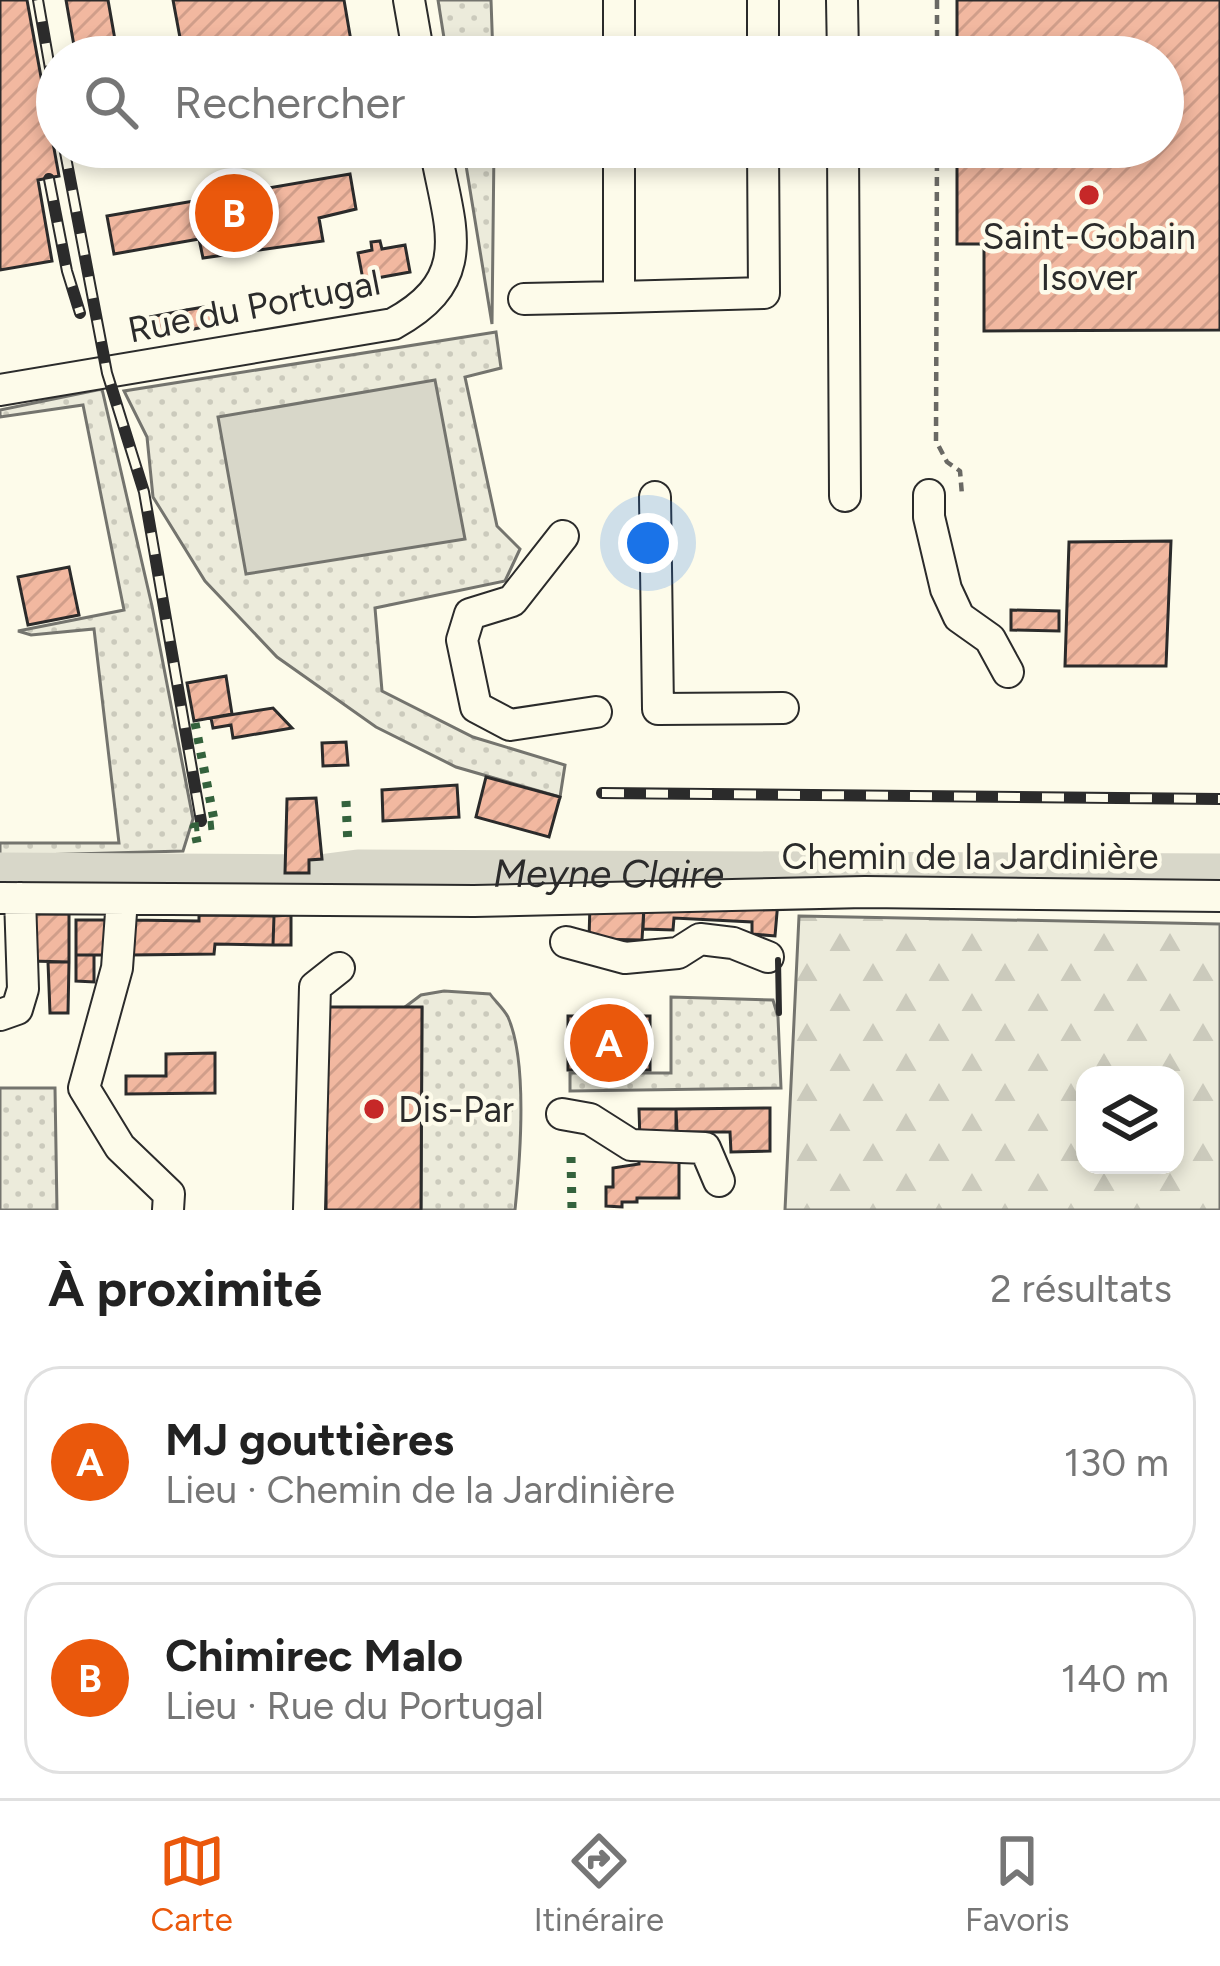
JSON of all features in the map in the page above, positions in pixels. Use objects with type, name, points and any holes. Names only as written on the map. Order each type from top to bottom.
[{"type":"street","points":[[409,0],[415,36]]},
{"type":"street","points":[[619,0],[619,36]]},
{"type":"street","points":[[763,0],[763,36]]},
{"type":"street","points":[[842,0],[843,36]]},
{"type":"street","name":"Rue du Portugal","points":[[0,390],[393,324],[423,307],[441,288],[450,263],[439,168]]},
{"type":"street","points":[[619,168],[620,297]]},
{"type":"street","points":[[524,298],[764,293],[763,168]]},
{"type":"street","points":[[843,168],[845,496]]},
{"type":"street","points":[[929,495],[929,517],[946,589],[959,616],[990,639],[1008,672]]},
{"type":"street","points":[[655,496],[658,709],[783,708]]},
{"type":"street","points":[[562,536],[512,601],[470,614],[462,640],[476,707],[510,725],[596,712]]},
{"type":"street","name":"Chemin de la Jardinière","points":[[10,898],[474,901],[865,892],[1220,896]]},
{"type":"street","points":[[0,1015],[16,1009],[23,989],[10,898]]},
{"type":"street","points":[[122,899],[117,968],[84,1088],[120,1147],[169,1194],[168,1210]]},
{"type":"street","points":[[566,942],[625,958],[678,953],[700,939],[733,943],[768,957]]},
{"type":"street","points":[[309,1210],[315,987],[339,968]]},
{"type":"street","points":[[562,1114],[590,1119],[631,1145],[705,1148],[719,1181]]},
{"type":"path","points":[[937,0],[937,36]]},
{"type":"path","points":[[937,168],[936,442],[947,462],[960,471],[962,495]]},
{"type":"green space","points":[[438,0],[491,0],[492,36],[444,36]]},
{"type":"green space","points":[[466,168],[494,168],[492,324]]},
{"type":"green space","points":[[496,332],[501,368],[465,377],[497,526],[520,549],[505,581],[375,608],[382,691],[473,737],[565,765],[560,797],[456,767],[376,727],[277,657],[205,581],[153,497],[147,437],[124,391]]},
{"type":"green space","points":[[102,389],[152,606],[193,819],[183,851],[0,856],[0,843],[119,843],[94,629],[31,635],[18,631],[124,610],[83,405],[0,417],[0,410]]},
{"type":"green space","points":[[799,916],[1220,924],[1220,1210],[785,1210]]},
{"type":"green space","points":[[444,991],[490,994],[506,1014],[514,1036],[521,1112],[515,1210],[421,1210],[422,1008],[405,1007],[421,995]]},
{"type":"green space","points":[[671,997],[773,1000],[781,1088],[570,1091],[570,1073],[671,1073]]},
{"type":"green space","points":[[0,1088],[55,1088],[57,1210],[0,1210]]},
{"type":"shaded area","points":[[435,380],[465,539],[246,574],[218,417]]},
{"type":"building","points":[[0,0],[27,0],[36,50],[36,168],[58,168],[59,176],[38,180],[52,261],[0,270]]},
{"type":"building","points":[[66,0],[108,0],[114,36],[72,36]]},
{"type":"building","points":[[173,0],[344,0],[350,36],[180,36]]},
{"type":"building","name":"Saint-Gobain Isover","points":[[957,0],[1220,0],[1220,330],[984,331],[984,244],[957,244],[957,168],[1184,168],[1184,36],[957,36]]},
{"type":"building","points":[[350,174],[356,209],[319,218],[323,241],[203,258],[199,239],[114,254],[107,216]]},
{"type":"building","points":[[380,241],[382,249],[405,245],[410,272],[364,285],[358,253],[372,250],[371,242]]},
{"type":"building","points":[[210,306],[214,325],[189,330],[186,310]]},
{"type":"building","points":[[186,310],[189,330],[154,336],[150,317]]},
{"type":"building","points":[[1171,541],[1166,666],[1065,666],[1069,542]]},
{"type":"building","points":[[69,567],[79,615],[28,625],[18,577]]},
{"type":"building","points":[[1011,610],[1059,611],[1059,631],[1011,630]]},
{"type":"building","points":[[226,676],[232,714],[194,721],[187,683]]},
{"type":"building","points":[[273,708],[292,728],[233,738],[231,725],[213,728],[211,718]]},
{"type":"building","points":[[346,742],[348,765],[323,766],[322,743]]},
{"type":"building","points":[[486,777],[560,797],[549,837],[476,817]]},
{"type":"building","points":[[457,785],[459,817],[383,821],[382,790]]},
{"type":"building","points":[[316,798],[322,859],[309,860],[309,873],[285,873],[287,799]]},
{"type":"building","points":[[778,901],[775,936],[752,934],[752,922],[674,918],[673,930],[643,929],[644,906]]},
{"type":"building","points":[[590,904],[644,906],[642,940],[589,939]]},
{"type":"building","points":[[31,914],[69,914],[69,962],[31,961]]},
{"type":"building","points":[[199,915],[274,916],[273,945],[215,944],[214,954],[131,955],[131,920],[199,921]]},
{"type":"building","points":[[291,915],[291,945],[273,945],[274,916]]},
{"type":"building","points":[[76,920],[131,920],[131,955],[76,955]]},
{"type":"building","points":[[76,955],[94,955],[94,982],[76,981]]},
{"type":"building","points":[[48,962],[69,962],[68,1013],[50,1013]]},
{"type":"building","name":"Dis-Par","points":[[327,1007],[422,1007],[421,1210],[326,1210]]},
{"type":"building","points":[[568,1016],[650,1016],[650,1070],[568,1070]]},
{"type":"building","points":[[215,1053],[215,1093],[126,1094],[126,1076],[166,1076],[166,1054]]},
{"type":"building","points":[[770,1108],[770,1151],[731,1152],[730,1132],[677,1132],[676,1109]]},
{"type":"building","points":[[639,1109],[676,1109],[676,1140],[640,1141]]},
{"type":"building","points":[[639,1158],[679,1158],[679,1198],[637,1198],[637,1202],[622,1202],[622,1207],[606,1206],[613,1168],[639,1164]]},
{"type":"waterway","name":"Meyne Claire","points":[[0,875],[1220,876]]},
{"type":"railway","points":[[38,0],[44,36]]},
{"type":"railway","points":[[68,168],[107,373],[144,492],[201,821]]},
{"type":"railway","points":[[49,179],[80,313]]},
{"type":"railway","points":[[602,793],[1220,799]]},
{"type":"hedge","points":[[338,304],[353,301]]},
{"type":"hedge","points":[[195,723],[215,825],[194,827],[198,847]]},
{"type":"hedge","points":[[346,801],[348,846]]},
{"type":"hedge","points":[[571,1157],[572,1210]]},
{"type":"wall","points":[[778,960],[779,1013]]},
{"type":"place","name":"Saint-Gobain Isover","points":[[1089,195]]},
{"type":"place","name":"Chimirec Malo","points":[[234,213]]},
{"type":"place","name":"MJ gouttières","points":[[609,1043]]},
{"type":"place","name":"Dis-Par","points":[[374,1109]]}]
